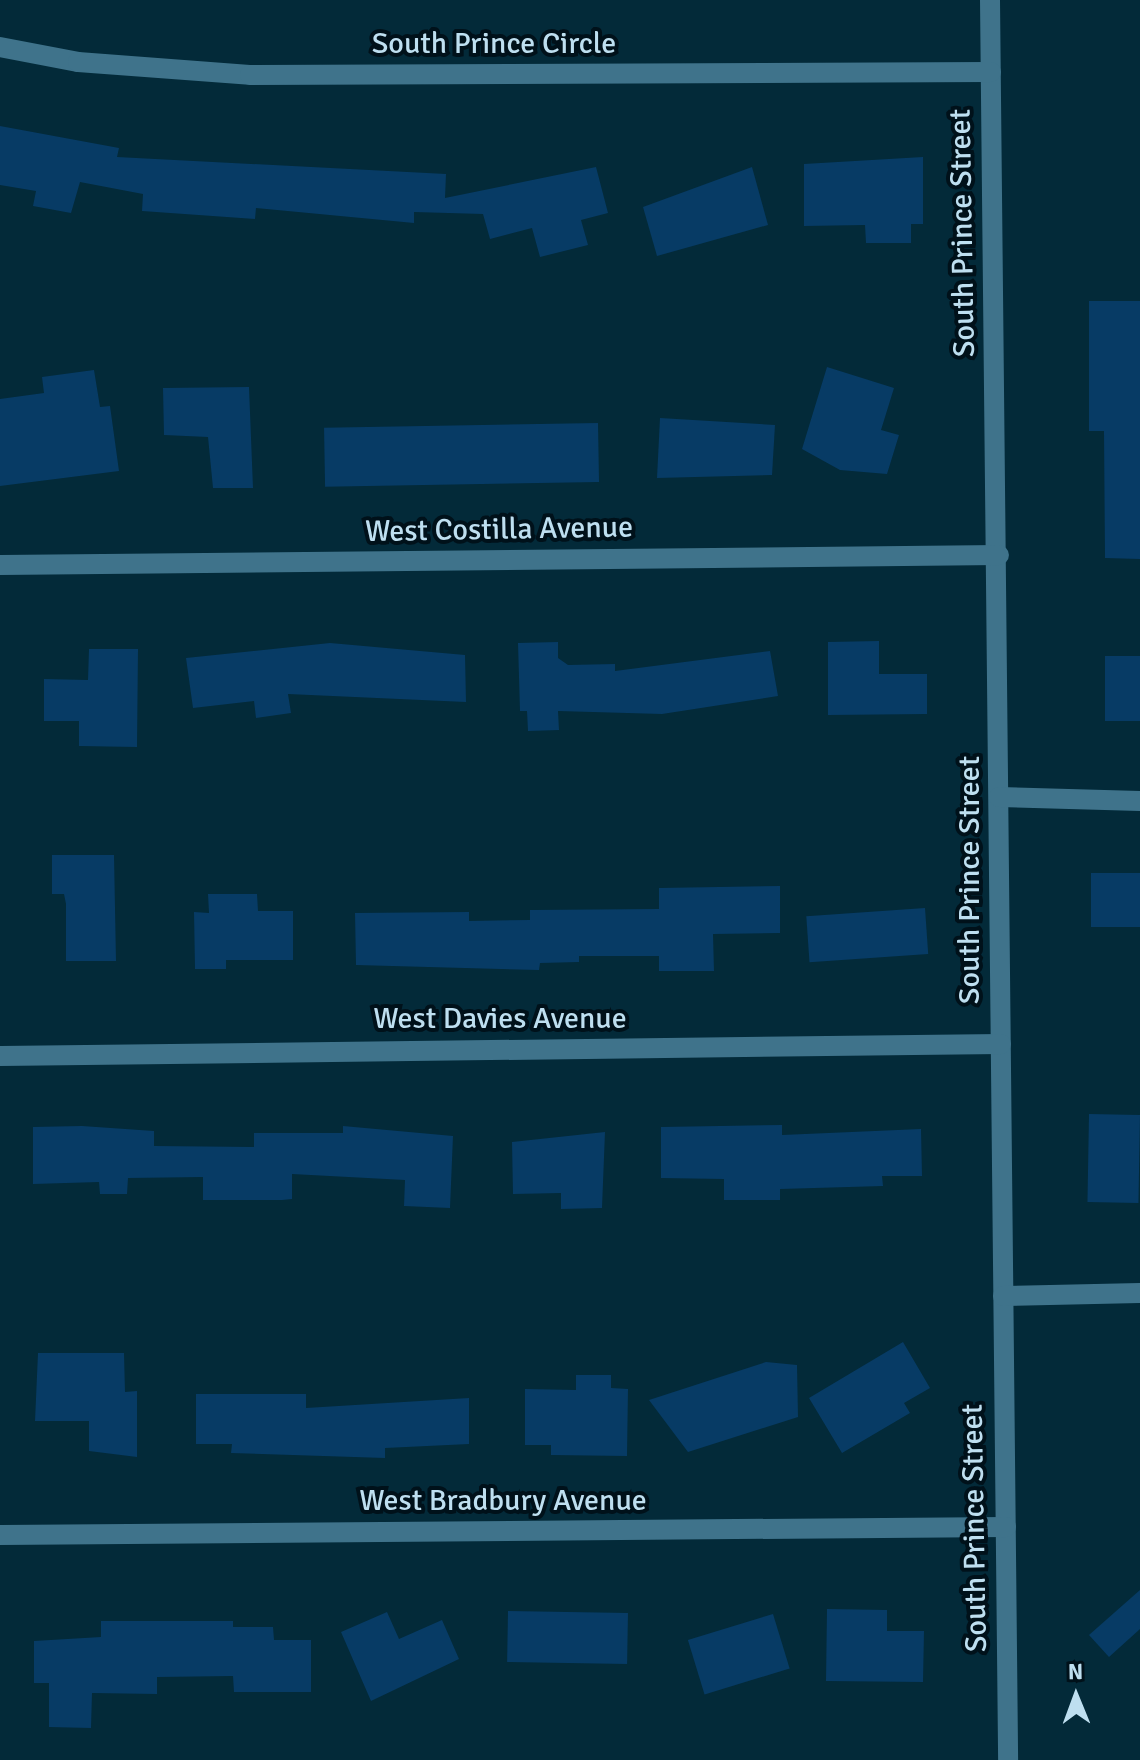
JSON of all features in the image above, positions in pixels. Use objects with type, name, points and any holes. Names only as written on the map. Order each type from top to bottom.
[{"type":"street","name":"South Prince Street","points":[[990,0],[999,555],[1008,1760]]},
{"type":"street","name":"South Prince Circle","points":[[0,47],[78,62],[250,75],[991,72]]},
{"type":"street","name":"West Costilla Avenue","points":[[0,565],[999,555]]},
{"type":"street","points":[[999,797],[1140,801]]},
{"type":"street","name":"West Davies Avenue","points":[[0,1056],[1001,1044]]},
{"type":"street","points":[[1003,1296],[1140,1293]]},
{"type":"street","name":"West Bradbury Avenue","points":[[0,1535],[1006,1527]]},
{"type":"building","points":[[0,126],[119,148],[117,157],[446,174],[445,198],[596,167],[608,213],[581,220],[588,245],[540,257],[532,228],[490,239],[483,214],[414,212],[414,223],[256,208],[255,219],[142,211],[143,194],[80,182],[71,213],[33,206],[36,191],[0,185]]},
{"type":"building","points":[[923,157],[923,224],[911,224],[911,243],[866,243],[865,225],[804,226],[804,164]]},
{"type":"building","points":[[752,167],[768,225],[657,256],[643,207]]},
{"type":"building","points":[[1089,301],[1140,301],[1140,559],[1105,558],[1104,431],[1089,431]]},
{"type":"building","points":[[827,367],[894,388],[881,430],[899,435],[887,474],[840,470],[802,449]]},
{"type":"building","points":[[94,370],[100,407],[110,406],[119,471],[0,486],[0,399],[44,393],[42,377]]},
{"type":"building","points":[[249,387],[253,488],[213,488],[208,437],[164,435],[163,388]]},
{"type":"building","points":[[660,418],[775,425],[772,475],[657,478]]},
{"type":"building","points":[[598,423],[599,482],[325,487],[324,428]]},
{"type":"building","points":[[879,641],[879,674],[927,674],[927,714],[828,715],[828,642]]},
{"type":"building","points":[[558,642],[558,658],[568,665],[615,664],[615,671],[770,651],[778,696],[662,714],[558,711],[559,730],[528,731],[527,711],[520,711],[518,643]]},
{"type":"building","points":[[330,643],[465,655],[466,702],[288,694],[291,713],[256,718],[254,701],[193,708],[186,658]]},
{"type":"building","points":[[89,649],[138,649],[137,747],[79,746],[79,721],[44,721],[44,679],[88,680]]},
{"type":"building","points":[[1105,656],[1140,656],[1140,721],[1105,721]]},
{"type":"building","points":[[52,855],[114,855],[116,961],[66,961],[66,904],[64,894],[52,894]]},
{"type":"building","points":[[1091,873],[1140,873],[1140,927],[1091,927]]},
{"type":"building","points":[[780,886],[780,933],[713,934],[714,971],[659,971],[659,956],[579,956],[579,962],[540,963],[539,970],[356,965],[355,913],[469,912],[469,921],[530,920],[530,910],[659,909],[659,888]]},
{"type":"building","points":[[208,894],[257,894],[258,911],[293,911],[293,960],[226,960],[226,969],[195,969],[194,912],[209,913]]},
{"type":"building","points":[[925,908],[928,954],[809,962],[806,916]]},
{"type":"building","points":[[1089,1114],[1140,1115],[1138,1203],[1087,1202]]},
{"type":"building","points":[[782,1125],[782,1135],[921,1129],[922,1176],[882,1176],[883,1186],[780,1189],[780,1200],[724,1200],[724,1179],[661,1178],[661,1127]]},
{"type":"building","points":[[82,1126],[154,1131],[154,1146],[254,1147],[254,1133],[343,1133],[343,1126],[453,1136],[450,1208],[404,1206],[405,1180],[292,1174],[292,1199],[282,1200],[203,1200],[203,1177],[128,1178],[127,1194],[100,1194],[99,1182],[33,1184],[33,1127]]},
{"type":"building","points":[[605,1132],[602,1208],[561,1209],[561,1193],[513,1194],[512,1142]]},
{"type":"building","points":[[903,1342],[930,1388],[904,1403],[910,1413],[842,1453],[809,1398]]},
{"type":"building","points":[[38,1353],[124,1353],[125,1392],[137,1391],[137,1457],[89,1451],[89,1421],[35,1421]]},
{"type":"building","points":[[766,1362],[797,1365],[798,1417],[688,1452],[649,1400]]},
{"type":"building","points":[[576,1375],[611,1375],[611,1388],[628,1389],[627,1456],[551,1455],[551,1445],[525,1445],[525,1389],[576,1390]]},
{"type":"building","points":[[196,1394],[306,1394],[306,1408],[469,1398],[469,1444],[385,1448],[385,1458],[231,1453],[232,1444],[196,1444]]},
{"type":"building","points":[[1140,1590],[1140,1629],[1109,1657],[1089,1635]]},
{"type":"building","points":[[827,1609],[887,1610],[887,1631],[924,1631],[923,1682],[826,1681]]},
{"type":"building","points":[[508,1611],[628,1613],[627,1664],[507,1662]]},
{"type":"building","points":[[387,1612],[399,1639],[442,1620],[459,1659],[371,1701],[341,1632]]},
{"type":"building","points":[[773,1614],[790,1669],[705,1695],[688,1640]]},
{"type":"building","points":[[101,1621],[233,1621],[233,1627],[273,1627],[274,1640],[311,1640],[311,1692],[234,1692],[233,1676],[157,1677],[157,1694],[92,1693],[91,1728],[49,1727],[49,1683],[34,1683],[34,1641],[101,1637]]}]
